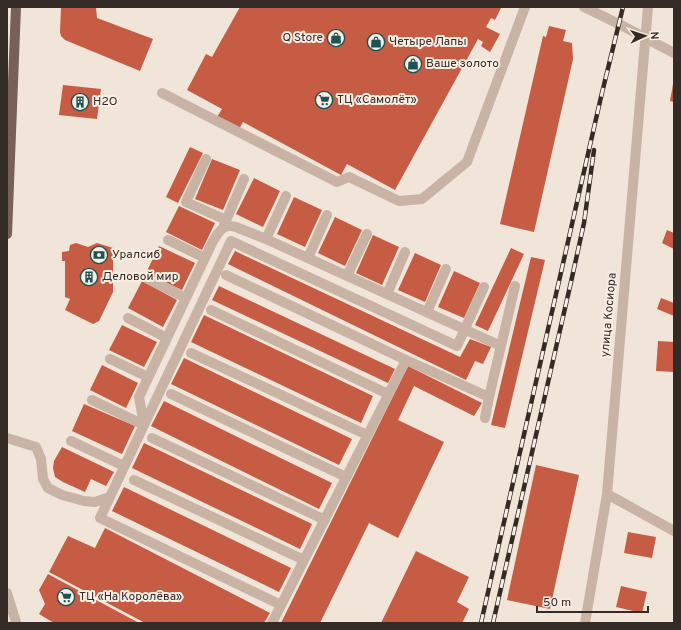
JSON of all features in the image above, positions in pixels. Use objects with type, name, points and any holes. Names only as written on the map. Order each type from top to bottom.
[{"type":"main road","points":[[7,234],[16,7]]},
{"type":"street","points":[[162,93],[337,182],[349,177],[399,201],[422,199],[467,162],[525,7]]},
{"type":"street","points":[[584,7],[674,54]]},
{"type":"street","name":"улица Косиора","points":[[585,623],[607,494],[648,7]]},
{"type":"street","points":[[206,159],[186,202],[226,220]]},
{"type":"street","points":[[144,425],[139,397],[213,241],[226,220],[244,179]]},
{"type":"street","points":[[266,239],[286,196]]},
{"type":"street","points":[[308,258],[327,215]]},
{"type":"street","points":[[221,229],[231,226],[266,239],[501,346]]},
{"type":"street","points":[[348,276],[367,234]]},
{"type":"street","points":[[168,240],[205,258]]},
{"type":"street","points":[[281,605],[100,518],[231,241],[457,346],[484,287]]},
{"type":"street","points":[[387,294],[405,252]]},
{"type":"street","points":[[427,312],[446,269]]},
{"type":"street","points":[[226,275],[489,398]]},
{"type":"street","points":[[148,279],[186,298]]},
{"type":"street","points":[[485,418],[515,286]]},
{"type":"street","points":[[211,310],[388,394]]},
{"type":"street","points":[[128,318],[167,338]]},
{"type":"street","points":[[191,353],[367,436]]},
{"type":"street","points":[[110,359],[148,377]]},
{"type":"street","points":[[272,623],[406,360]]},
{"type":"street","points":[[171,394],[346,477]]},
{"type":"street","points":[[92,400],[144,425]]},
{"type":"street","points":[[7,438],[36,447],[41,460],[43,479],[48,488],[62,495],[84,501],[95,502],[110,496]]},
{"type":"street","points":[[152,438],[324,520]]},
{"type":"street","points":[[71,441],[124,466]]},
{"type":"street","points":[[134,480],[304,560]]},
{"type":"street","points":[[607,494],[674,531]]},
{"type":"street","points":[[7,593],[14,622]]},
{"type":"building","points":[[61,7],[96,7],[97,18],[153,39],[140,71],[65,40],[61,36],[60,32]]},
{"type":"building","name":"ТЦ «Самолёт»","points":[[240,7],[499,7],[501,8],[495,20],[491,18],[486,27],[500,34],[490,52],[481,46],[483,42],[478,39],[395,190],[347,164],[341,175],[243,122],[239,129],[217,117],[222,109],[187,90],[206,54],[212,57]]},
{"type":"building","points":[[549,26],[566,30],[563,41],[572,43],[573,59],[534,232],[500,224],[543,36],[546,37]]},
{"type":"building","points":[[674,84],[674,102],[670,101]]},
{"type":"building","name":"H2O","points":[[63,85],[101,89],[97,119],[59,115]]},
{"type":"building","points":[[190,147],[203,153],[178,203],[166,197]]},
{"type":"building","points":[[212,159],[240,170],[223,210],[195,199]]},
{"type":"building","points":[[254,178],[280,191],[263,227],[236,214]]},
{"type":"building","points":[[294,197],[322,210],[305,247],[277,234]]},
{"type":"building","points":[[179,206],[215,223],[202,250],[166,232]]},
{"type":"building","points":[[335,217],[362,230],[345,266],[318,253]]},
{"type":"building","points":[[667,230],[674,233],[674,249],[662,243]]},
{"type":"building","points":[[373,235],[399,247],[382,285],[356,273]]},
{"type":"building","name":"Деловой мир","points":[[76,243],[88,247],[97,243],[113,248],[113,292],[99,321],[93,324],[65,310],[70,299],[65,297],[65,261],[62,261],[62,252],[69,251],[70,245]]},
{"type":"building","points":[[159,246],[195,263],[182,290],[146,273]]},
{"type":"building","points":[[511,248],[524,254],[488,331],[475,325]]},
{"type":"building","points":[[235,251],[460,357],[470,339],[491,347],[483,364],[475,361],[466,380],[228,264]]},
{"type":"building","points":[[415,253],[441,265],[425,302],[398,290]]},
{"type":"building","points":[[531,257],[545,260],[505,428],[491,425]]},
{"type":"building","points":[[454,271],[480,283],[464,318],[438,307]]},
{"type":"building","points":[[142,281],[177,300],[163,327],[128,308]]},
{"type":"building","points":[[219,286],[395,369],[388,383],[212,300]]},
{"type":"building","points":[[661,298],[674,303],[674,316],[657,309]]},
{"type":"building","points":[[204,315],[373,396],[361,423],[191,342]]},
{"type":"building","points":[[122,325],[157,342],[144,367],[109,350]]},
{"type":"building","points":[[658,341],[674,342],[674,372],[656,371]]},
{"type":"building","points":[[184,358],[352,439],[339,465],[171,384]]},
{"type":"building","points":[[102,365],[138,383],[126,408],[90,390]]},
{"type":"building","points":[[408,366],[482,403],[474,416],[414,386],[398,420],[444,442],[398,538],[369,523],[320,623],[281,623]]},
{"type":"building","points":[[164,401],[332,483],[319,509],[151,426]]},
{"type":"building","points":[[84,404],[135,426],[122,454],[72,431]]},
{"type":"building","points":[[144,443],[312,524],[300,549],[132,468]]},
{"type":"building","points":[[62,447],[114,472],[106,486],[91,479],[85,492],[55,477],[53,468],[54,461]]},
{"type":"building","points":[[536,465],[579,475],[550,609],[507,600]]},
{"type":"building","points":[[124,487],[291,568],[279,592],[112,511]]},
{"type":"building","points":[[105,528],[270,613],[264,623],[145,623],[49,572],[68,536],[95,548]]},
{"type":"building","points":[[628,532],[656,537],[652,558],[624,553]]},
{"type":"building","points":[[416,551],[469,577],[457,602],[469,609],[462,623],[381,623]]},
{"type":"building","name":"ТЦ «На Королёва»","points":[[48,574],[139,623],[54,623],[39,614],[45,604],[39,590]]},
{"type":"building","points":[[621,586],[647,592],[642,613],[616,607]]},
{"type":"railway","points":[[481,623],[601,97],[623,7]]},
{"type":"railway","points":[[493,623],[584,223],[594,150]]},
{"type":"place","name":"Q Store","points":[[336,38]]},
{"type":"place","name":"Четыре Лапы","points":[[376,42]]},
{"type":"place","name":"Ваше золото","points":[[413,64]]},
{"type":"place","name":"ТЦ «Самолёт»","points":[[324,100]]},
{"type":"place","name":"H2O","points":[[80,102]]},
{"type":"place","name":"Уралсиб","points":[[99,255]]},
{"type":"place","name":"Деловой мир","points":[[89,277]]},
{"type":"place","name":"ТЦ «На Королёва»","points":[[66,597]]}]
